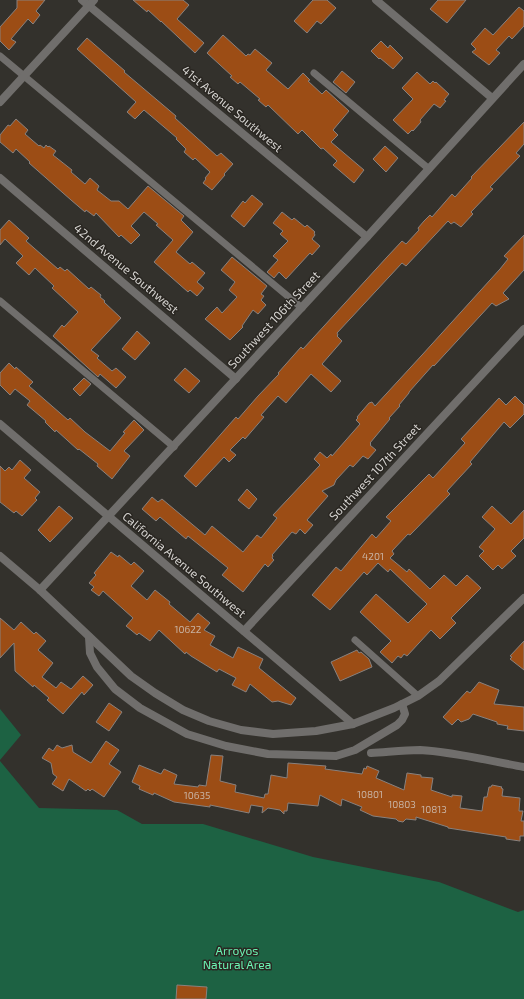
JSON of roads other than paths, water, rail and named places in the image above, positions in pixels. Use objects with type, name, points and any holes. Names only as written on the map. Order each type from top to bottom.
[{"type":"street","name":"41st Avenue Southwest","points":[[82,0],[92,3],[367,237]]},
{"type":"street","points":[[376,0],[492,98]]},
{"type":"street","points":[[0,102],[92,3]]},
{"type":"street","name":"Southwest 106th Street","points":[[40,590],[302,308],[524,64]]},
{"type":"street","name":"42nd Avenue Southwest","points":[[0,178],[236,379]]},
{"type":"street","name":"Southwest 107th Street","points":[[244,631],[524,329]]},
{"type":"street","name":"California Avenue Southwest","points":[[0,424],[353,724]]},
{"type":"street","points":[[0,556],[40,590],[131,676],[155,693],[183,710],[209,721],[241,730],[273,734],[316,731],[353,724],[418,696],[439,681],[524,598]]},
{"type":"street","points":[[89,636],[90,653],[97,667],[115,689],[140,708],[187,734],[226,746],[268,754],[336,756],[355,750],[397,725],[405,714],[402,704]]},
{"type":"street","points":[[371,753],[398,750],[421,750],[460,755],[524,767]]},
{"type":"lane","points":[[0,56],[302,308]]},
{"type":"lane","points":[[314,73],[428,169]]},
{"type":"lane","points":[[0,301],[174,447]]},
{"type":"lane","points":[[355,640],[418,696]]},
{"type":"park label","name":"Arroyos Natural Area","points":[[237,958]]}]
